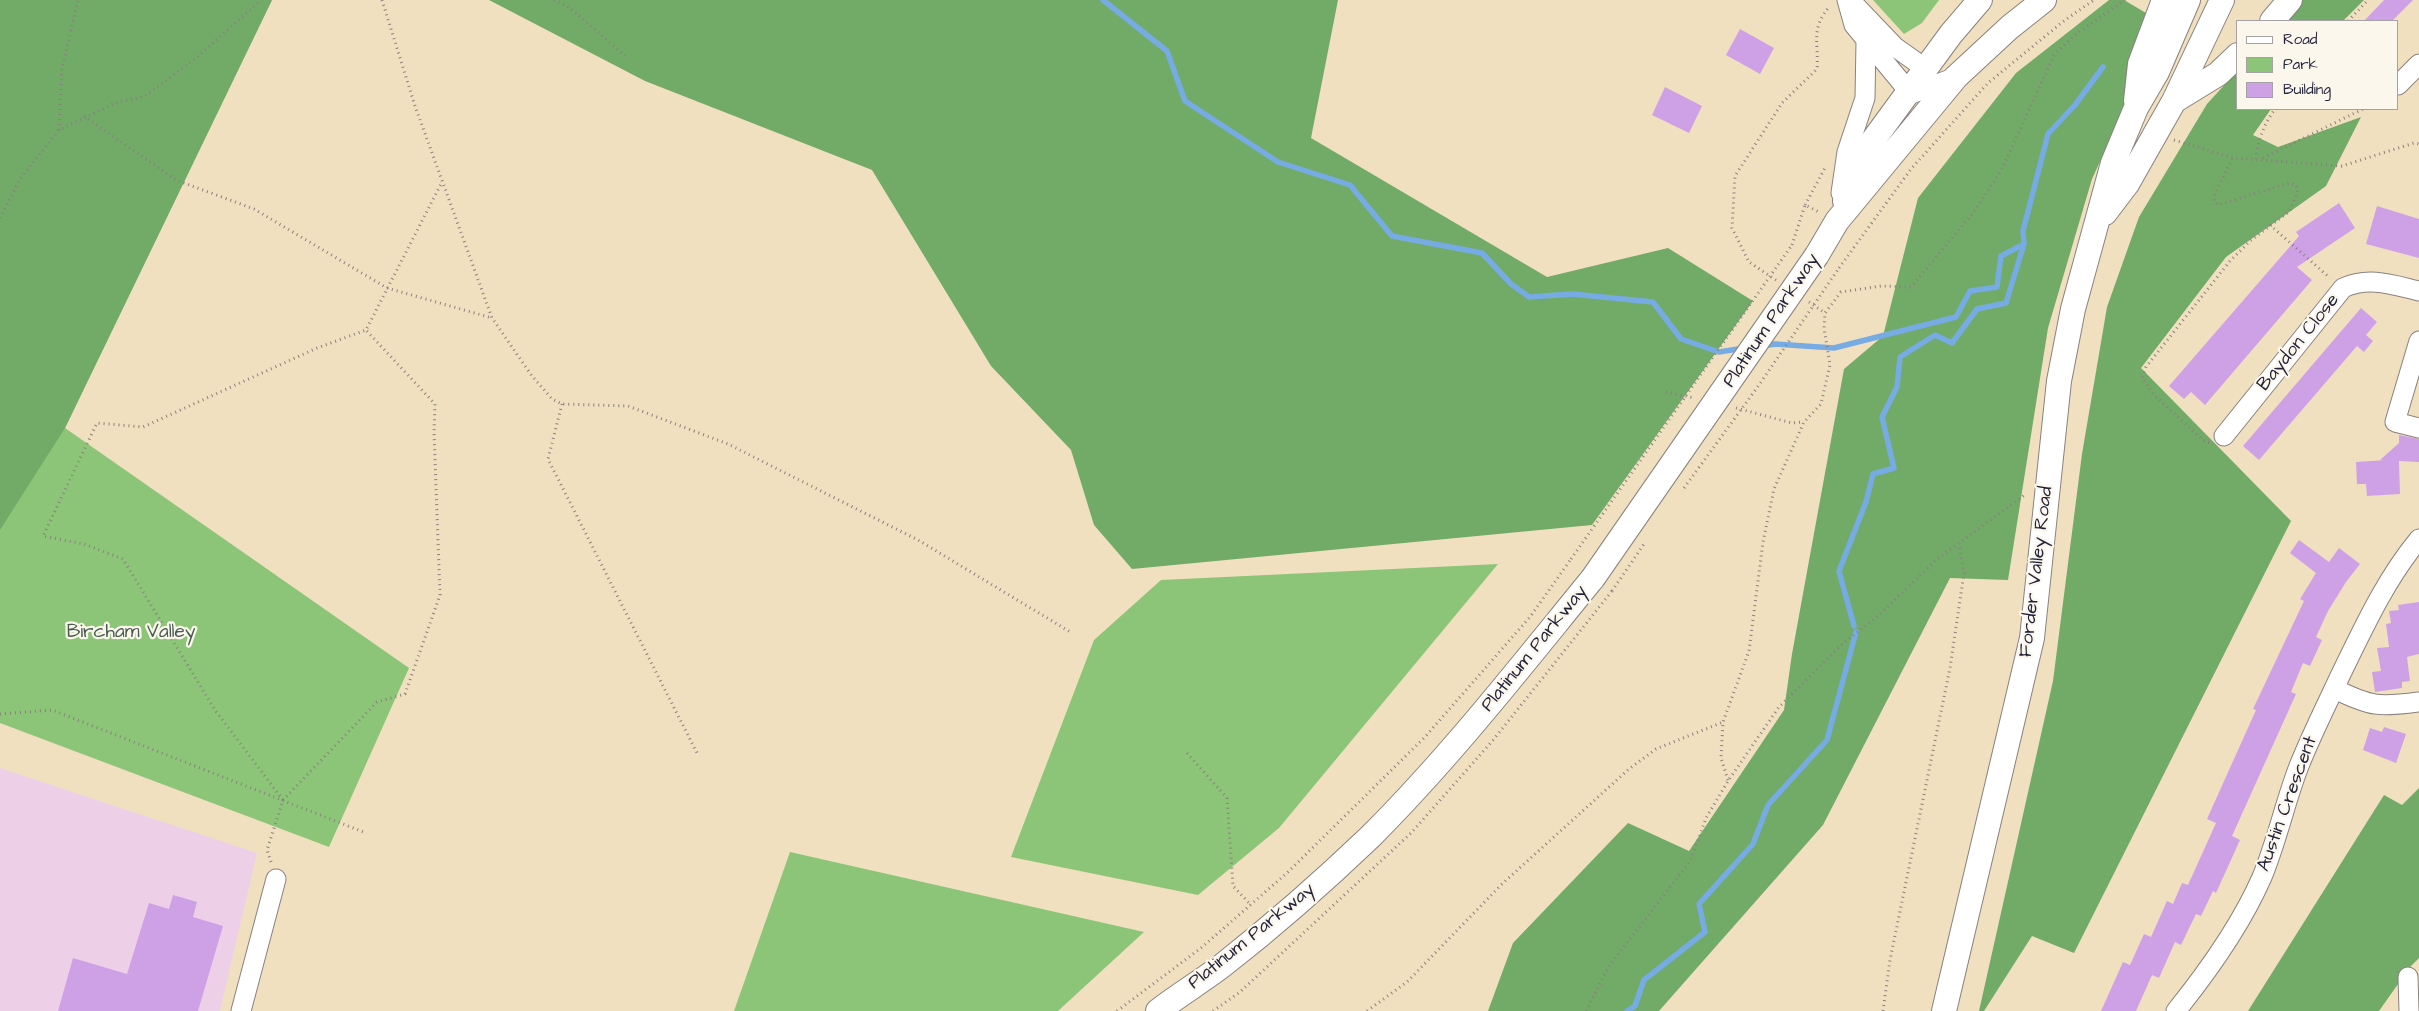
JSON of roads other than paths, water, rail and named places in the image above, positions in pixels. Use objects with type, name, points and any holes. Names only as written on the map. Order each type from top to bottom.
[{"type":"main road","name":"Platinum Parkway","points":[[1838,221],[1863,154],[1951,34],[1980,0]]},
{"type":"main road","name":"Platinum Parkway","points":[[1158,1011],[1222,966],[1291,909],[1369,837],[1408,798],[1503,689],[1603,585],[1838,221],[1956,77],[2010,27],[2044,0]]},
{"type":"main road","points":[[2136,108],[2140,64],[2164,0]]},
{"type":"main road","name":"Forder Valley Road","points":[[1944,1011],[2032,638],[2059,381],[2073,309],[2099,220],[2113,163],[2136,108],[2157,72],[2188,0]]},
{"type":"main road","points":[[2273,20],[2290,0]]},
{"type":"main road","points":[[2174,100],[2220,4]]},
{"type":"main road","points":[[2174,100],[2218,74],[2236,57]]},
{"type":"main road","name":"Forder Valley Road","points":[[2099,220],[2127,184],[2151,138],[2174,100]]},
{"type":"street","points":[[1848,0],[1854,25],[1911,94],[1956,77]]},
{"type":"street","points":[[1848,0],[1895,47],[1926,69]]},
{"type":"street","points":[[1838,221],[1847,152],[1865,98],[1866,41]]},
{"type":"street","points":[[2399,84],[2419,64]]},
{"type":"street","name":"Baydon Close","points":[[2224,436],[2343,288],[2355,282],[2371,281],[2419,291]]},
{"type":"street","points":[[2419,341],[2395,422],[2419,428]]},
{"type":"street","name":"Austin Crescent","points":[[2176,1011],[2217,956],[2248,906],[2262,877],[2299,765],[2366,623],[2400,562],[2419,539]]},
{"type":"street","points":[[2335,689],[2358,700],[2382,706],[2419,702]]},
{"type":"street","points":[[241,1011],[276,879]]},
{"type":"street","points":[[2408,977],[2410,1011]]},
{"type":"waterway","points":[[1103,0],[1167,51],[1185,101],[1278,162],[1350,185],[1392,236],[1482,253],[1511,284],[1529,297],[1572,294],[1653,302],[1681,339],[1719,352],[1744,348]]},
{"type":"waterway","points":[[1854,626],[1839,571],[1866,502],[1873,474],[1894,468],[1882,417],[1897,387],[1900,357],[1935,335],[1952,343],[1977,309],[2006,303],[2024,244],[2023,231],[2048,134],[2075,105],[2103,67]]},
{"type":"waterway","points":[[1763,346],[1775,344],[1834,348],[1956,317],[1970,291],[1997,287],[2001,256],[2024,244]]},
{"type":"waterway","points":[[1627,1011],[1635,1006],[1644,980],[1705,932],[1699,904],[1753,844],[1768,805],[1827,740],[1856,632]]},
{"type":"park label","name":"Bircham Valley","points":[[131,633]]}]
